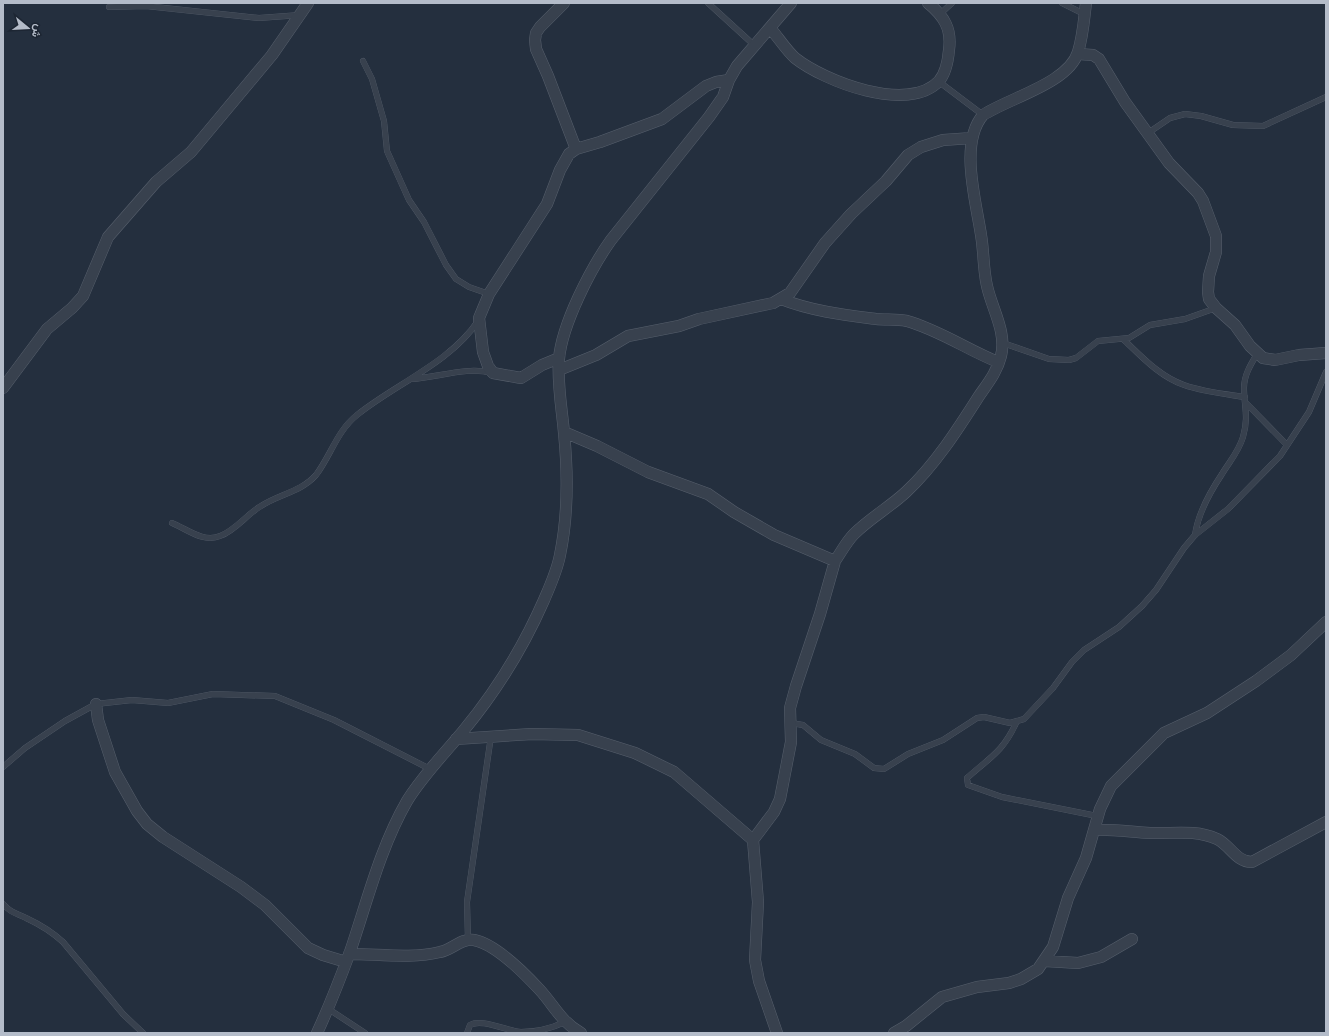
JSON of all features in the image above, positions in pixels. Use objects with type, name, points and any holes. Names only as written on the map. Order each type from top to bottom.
[{"type":"street","points":[[3,388],[47,329],[72,308],[83,296],[108,237],[156,182],[191,152],[272,55],[308,3]]},
{"type":"street","points":[[564,3],[540,27],[536,33],[535,40],[536,49],[576,149]]},
{"type":"street","points":[[317,1033],[348,958],[385,850],[405,806],[430,769],[502,681],[531,628],[552,582],[560,558],[564,536],[567,475],[561,412],[559,358],[583,287],[597,260],[630,216],[710,117],[723,97],[729,80],[737,66],[791,3]]},
{"type":"street","points":[[770,28],[794,57],[833,80],[886,94],[904,96],[928,89],[938,82],[944,73],[950,41],[949,29],[940,14],[928,3]]},
{"type":"street","points":[[777,1033],[759,981],[755,960],[758,902],[753,840],[774,812],[780,798],[791,742],[790,708],[796,686],[820,614],[835,561],[853,535],[906,492],[923,474],[959,428],[994,375],[1003,343],[986,285],[973,181],[971,153],[972,138],[976,122],[983,115],[1046,85],[1062,74],[1078,54],[1085,8]]},
{"type":"street","points":[[1078,54],[1088,53],[1096,56],[1125,102],[1169,163],[1198,193],[1212,224],[1216,244],[1208,292],[1210,299],[1216,308],[1235,326],[1257,354],[1267,359],[1274,360],[1299,355],[1326,353]]},
{"type":"street","points":[[559,358],[542,365],[521,378],[493,373],[488,366],[483,352],[479,318],[489,294],[547,204],[564,161],[576,149],[637,130],[662,119],[706,86],[716,82],[729,80]]},
{"type":"street","points":[[559,370],[596,354],[628,336],[679,326],[699,319],[773,303],[794,288],[825,242],[886,182],[908,155],[921,147],[944,140],[972,138]]},
{"type":"street","points":[[781,298],[797,305],[823,310],[878,319],[905,321],[925,328],[998,362]]},
{"type":"street","points":[[564,432],[648,472],[708,494],[734,512],[774,535],[835,561]]},
{"type":"street","points":[[894,1033],[906,1026],[942,997],[977,987],[1009,983],[1032,974],[1045,961],[1053,947],[1068,898],[1086,858],[1103,799],[1111,786],[1164,733],[1207,713],[1256,681],[1291,655],[1326,622]]},
{"type":"street","points":[[96,704],[98,720],[115,772],[137,812],[147,824],[163,837],[259,900],[308,948],[323,954],[348,958],[419,956],[442,952],[468,940],[480,942],[496,950],[540,990],[565,1022],[579,1032]]},
{"type":"street","points":[[456,739],[532,734],[578,736],[635,753],[674,772],[753,840]]},
{"type":"street","points":[[1094,830],[1117,829],[1157,833],[1191,832],[1216,839],[1241,859],[1252,862],[1326,822]]},
{"type":"street","points":[[1045,961],[1078,963],[1086,961],[1101,957],[1132,939]]},
{"type":"lane","points":[[708,3],[754,45]]},
{"type":"lane","points":[[940,14],[952,3]]},
{"type":"lane","points":[[1062,3],[1085,8]]},
{"type":"lane","points":[[109,7],[146,6],[259,18],[301,14]]},
{"type":"lane","points":[[363,61],[372,79],[384,121],[387,151],[409,200],[424,222],[446,265],[456,279],[469,287],[489,294]]},
{"type":"lane","points":[[938,82],[983,115]]},
{"type":"lane","points":[[1148,132],[1170,118],[1185,114],[1201,116],[1233,125],[1263,126],[1326,97]]},
{"type":"lane","points":[[1003,343],[1048,359],[1064,361],[1076,358],[1098,341],[1129,338],[1150,325],[1184,319],[1216,308]]},
{"type":"lane","points":[[172,523],[202,537],[213,538],[225,534],[262,505],[306,484],[323,465],[334,442],[349,422],[368,407],[411,379],[465,337],[479,318]]},
{"type":"lane","points":[[1123,339],[1155,368],[1184,385],[1245,397]]},
{"type":"lane","points":[[1195,535],[1197,522],[1203,506],[1239,450],[1246,424],[1246,376],[1257,354]]},
{"type":"lane","points":[[411,379],[430,378],[472,370],[493,373]]},
{"type":"lane","points":[[791,723],[803,726],[821,740],[855,754],[874,768],[884,769],[908,754],[943,740],[977,718],[984,717],[1010,723],[1024,718],[1042,700],[1072,662],[1084,650],[1119,627],[1142,606],[1195,535],[1234,503],[1280,456],[1309,412],[1326,372]]},
{"type":"lane","points":[[1247,404],[1287,445]]},
{"type":"lane","points":[[3,767],[25,748],[65,721],[96,704],[132,700],[168,703],[213,694],[275,696],[334,720],[430,769]]},
{"type":"lane","points":[[1016,722],[1007,740],[996,754],[967,778],[968,785],[1002,798],[1097,816]]},
{"type":"lane","points":[[468,940],[468,902],[491,736]]},
{"type":"lane","points":[[3,904],[12,913],[26,918],[52,932],[123,1014],[143,1033]]},
{"type":"lane","points":[[327,1008],[365,1033]]},
{"type":"lane","points":[[467,1033],[470,1025],[473,1023],[483,1023],[519,1032],[537,1032],[552,1028],[565,1022]]}]
